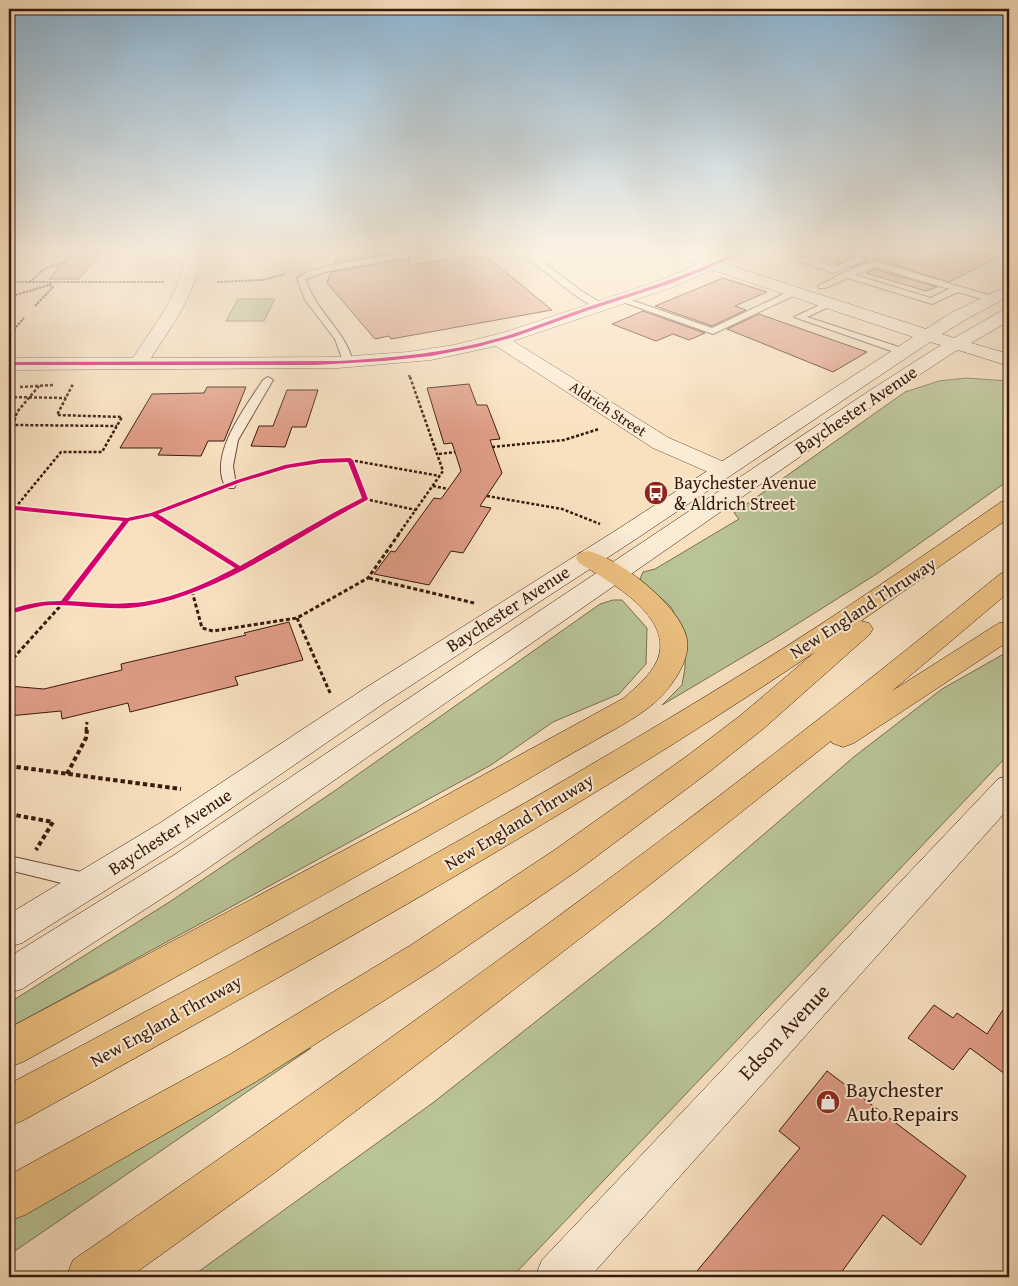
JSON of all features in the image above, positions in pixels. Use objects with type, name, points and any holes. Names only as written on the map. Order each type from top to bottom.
[{"type":"highway","name":"New England Thruway","points":[[9,1106],[434,872],[717,703],[839,626],[1009,507]]},
{"type":"highway","points":[[9,1199],[243,1068],[424,956],[565,861],[752,722],[943,555]]},
{"type":"highway","points":[[9,1049],[424,822],[634,705],[650,692],[669,668],[673,654],[674,641],[672,631],[654,603],[634,586],[601,566]]},
{"type":"highway","points":[[90,1277],[449,1017],[687,838],[855,706],[1009,579]]},
{"type":"highway","points":[[687,838],[1009,629]]},
{"type":"main road","points":[[138,364],[169,313]]},
{"type":"main road","points":[[9,364],[348,362],[415,356],[498,340],[577,313]]},
{"type":"main road","points":[[856,313],[928,336],[975,333],[1009,343]]},
{"type":"main road","points":[[893,313],[1009,360]]},
{"type":"main road","name":"Baychester Avenue","points":[[9,932],[172,832],[392,684],[601,566],[876,396],[976,313]]},
{"type":"main road","points":[[975,333],[1009,314]]},
{"type":"main road","name":"Baychester Avenue","points":[[9,977],[135,899],[601,566],[724,470],[928,336]]},
{"type":"main road","name":"Aldrich Street","points":[[498,340],[660,443],[724,470]]},
{"type":"main road","name":"Edson Avenue","points":[[559,1277],[1009,787]]},
{"type":"lane","points":[[321,313],[340,337],[347,352],[348,362]]},
{"type":"lane","points":[[660,313],[713,331],[750,313]]},
{"type":"lane","points":[[808,313],[799,317],[904,352]]},
{"type":"lane","points":[[230,485],[227,466],[232,440],[268,380]]},
{"type":"lane","points":[[9,863],[91,883]]},
{"type":"path","points":[[9,335],[24,318]]},
{"type":"path","points":[[9,330],[14,330]]},
{"type":"path","points":[[192,591],[202,628],[213,631],[297,618],[368,578],[443,471],[439,454],[408,371]]},
{"type":"path","points":[[12,509],[61,452],[102,452],[122,417],[58,415],[73,384],[65,384]]},
{"type":"path","points":[[20,387],[56,385]]},
{"type":"path","points":[[39,386],[17,412],[11,425],[117,426]]},
{"type":"path","points":[[9,397],[66,398]]},
{"type":"path","points":[[492,447],[564,440],[607,427]]},
{"type":"path","points":[[439,454],[454,452]]},
{"type":"path","points":[[340,460],[352,464],[440,476]]},
{"type":"path","points":[[433,486],[448,489]]},
{"type":"path","points":[[487,496],[562,509],[603,525]]},
{"type":"path","points":[[361,498],[416,510]]},
{"type":"path","points":[[12,509],[25,509]]},
{"type":"path","points":[[368,578],[478,604]]},
{"type":"path","points":[[182,594],[200,588]]},
{"type":"path","points":[[9,663],[67,603],[69,595]]},
{"type":"path","points":[[54,603],[67,603]]},
{"type":"path","points":[[297,618],[332,695]]},
{"type":"path","points":[[67,774],[86,738],[88,722]]},
{"type":"path","points":[[9,766],[181,789]]},
{"type":"path","points":[[9,814],[53,822],[32,857]]},
{"type":"green space","points":[[230,313],[268,313],[264,321],[226,321]]},
{"type":"green space","points":[[966,378],[1009,381],[1009,480],[878,573],[775,638],[662,705],[682,685],[685,668],[685,634],[671,607],[640,579],[643,572],[655,569],[739,519],[734,513],[905,392],[939,381]]},
{"type":"green space","points":[[613,600],[622,600],[647,628],[646,664],[619,694],[553,722],[491,765],[9,1028],[9,1003],[171,901],[333,792],[600,604]]},
{"type":"green space","points":[[1009,651],[1009,754],[512,1277],[191,1277],[434,1102],[658,925],[855,756],[942,689]]},
{"type":"green space","points":[[311,1048],[9,1255],[9,1222]]},
{"type":"building","points":[[353,313],[535,313],[391,339],[389,336],[375,339]]},
{"type":"building","points":[[638,313],[649,313],[705,333],[689,340],[673,334],[656,341],[612,324]]},
{"type":"building","points":[[675,313],[740,313],[712,326]]},
{"type":"building","points":[[759,314],[867,352],[833,372],[727,329]]},
{"type":"building","points":[[469,384],[477,405],[487,405],[500,439],[490,440],[502,473],[480,506],[491,508],[463,553],[451,551],[429,585],[374,574],[391,551],[395,552],[434,498],[441,499],[461,471],[452,443],[444,444],[427,388]]},
{"type":"building","points":[[207,387],[246,387],[224,441],[208,441],[201,456],[158,455],[162,448],[120,448],[152,394],[204,393]]},
{"type":"building","points":[[287,390],[318,390],[306,427],[292,427],[285,447],[251,446],[259,426],[273,426]]},
{"type":"building","points":[[289,622],[303,660],[235,677],[238,685],[130,712],[128,703],[62,719],[61,711],[9,716],[9,686],[44,689],[122,670],[121,664],[246,635],[244,633]]},
{"type":"building","points":[[1009,1001],[1009,1077],[970,1048],[953,1070],[908,1038],[934,1005],[953,1018],[957,1013],[987,1034]]},
{"type":"building","points":[[827,1071],[966,1176],[921,1245],[883,1215],[838,1277],[692,1277],[800,1148],[779,1131]]},
{"type":"cycle path","points":[[9,364],[315,363],[384,360],[477,346],[512,336],[576,313]]},
{"type":"cycle path","points":[[9,509],[15,508],[127,520],[153,514],[239,481],[287,466],[321,461],[350,460],[365,499],[231,573],[175,597],[132,606],[65,603],[38,604],[9,612]]},
{"type":"cycle path","points":[[153,514],[241,569]]},
{"type":"cycle path","points":[[63,603],[127,520]]},
{"type":"place","name":"Baychester Avenue & Aldrich Street","points":[[656,493]]},
{"type":"place","name":"Baychester Auto Repairs","points":[[828,1102]]}]
